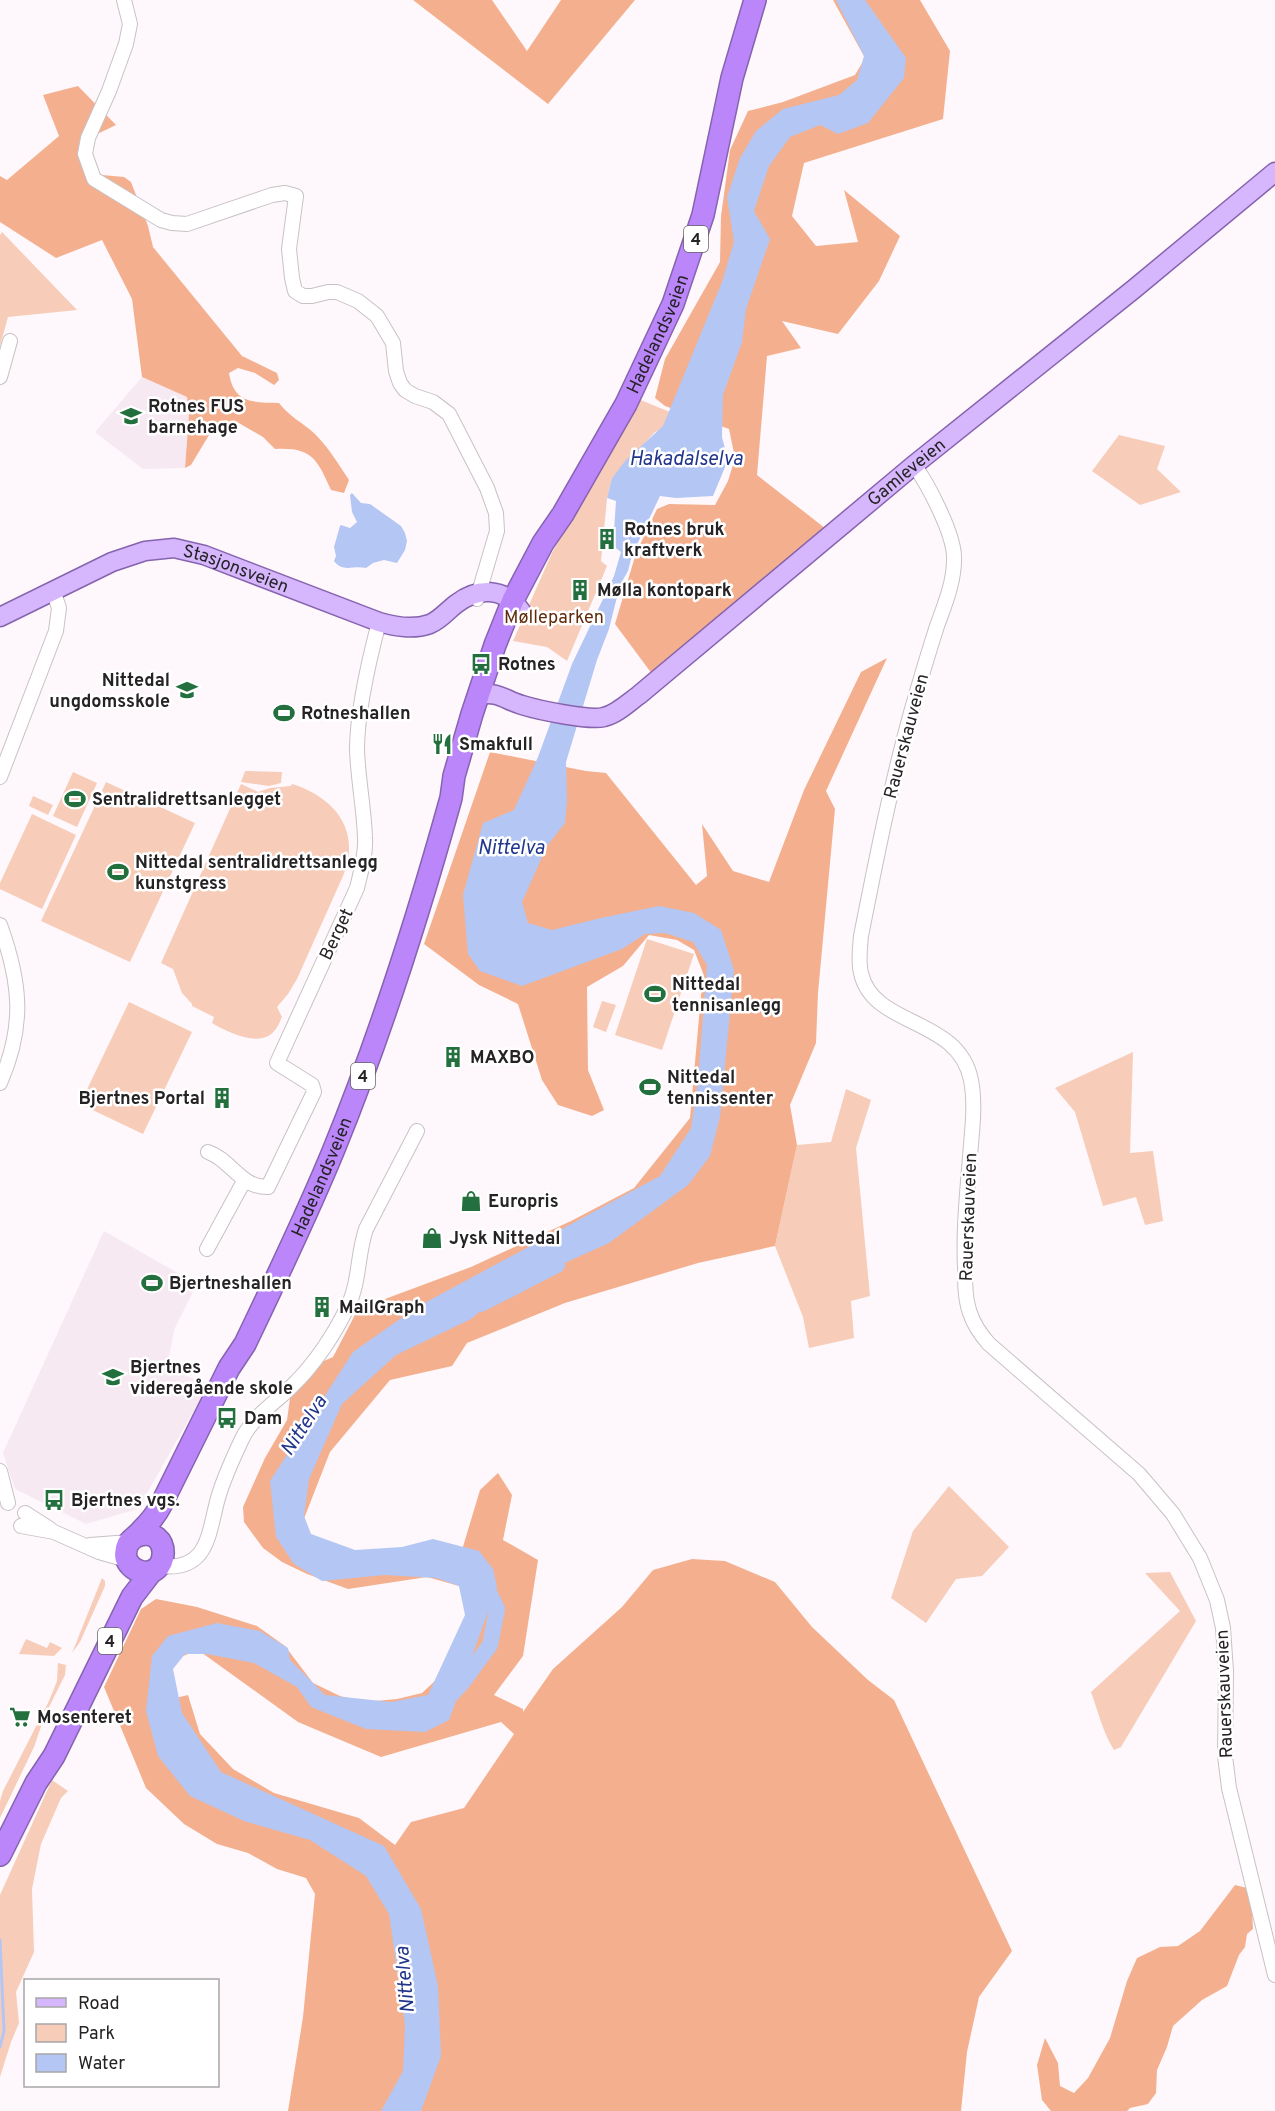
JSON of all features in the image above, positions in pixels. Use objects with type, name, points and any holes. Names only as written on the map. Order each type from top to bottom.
[{"type":"highway","name":"Hadelandsveien","points":[[36,1782],[41,1761],[124,1585],[130,1550],[161,1505],[229,1368],[245,1344],[316,1192],[361,1082],[408,946],[451,798],[462,777],[514,607],[640,377],[667,320],[684,276],[708,194],[735,64],[755,0]]},
{"type":"highway","name":"Hadelandsveien","points":[[0,1855],[36,1782],[54,1756],[132,1597],[159,1558],[172,1512],[237,1376],[245,1344]]},
{"type":"highway","points":[[148,1534],[156,1538],[159,1558],[137,1571],[130,1550],[148,1534]]},
{"type":"main road","name":"Gamleveien","points":[[485,696],[506,706],[520,705],[598,718],[610,715],[639,694],[914,465],[1273,176]]},
{"type":"main road","name":"Stasjonsveien","points":[[0,617],[124,558],[145,551],[174,548],[216,559],[379,622],[406,627],[426,625],[440,618],[457,604],[475,596]]},
{"type":"main road","points":[[475,596],[493,592],[514,607]]},
{"type":"street","points":[[124,0],[130,24],[126,44],[109,91],[88,138],[85,154],[94,179],[172,224],[188,224],[272,195],[285,193],[296,196],[289,249],[295,291],[303,296],[337,292],[358,301],[377,316],[393,343],[396,371],[400,383],[405,390],[433,402],[449,414],[487,488],[496,513],[497,531],[475,596]]},
{"type":"street","points":[[0,377],[10,341]]},
{"type":"street","name":"Rauerskauveien","points":[[914,465],[946,528],[954,552],[954,565],[948,594],[920,683],[886,810],[861,936],[861,973],[867,988],[887,1008],[937,1033],[949,1042],[966,1066],[971,1079],[973,1110],[964,1242],[967,1303],[975,1324],[989,1344],[1139,1474],[1181,1526],[1207,1573],[1217,1600],[1225,1646],[1225,1756],[1228,1788],[1275,1975]]},
{"type":"street","points":[[0,777],[56,631],[60,608],[53,590]]},
{"type":"street","name":"Berget","points":[[244,1180],[254,1186],[268,1187],[314,1092],[312,1085],[277,1063],[357,888],[364,861],[365,838],[357,747],[364,693],[379,622]]},
{"type":"street","points":[[0,926],[14,968],[18,1000],[12,1046],[0,1083]]},
{"type":"street","points":[[159,1558],[181,1567],[201,1553],[207,1544],[221,1489],[244,1435],[260,1414],[299,1379],[344,1315],[355,1288],[366,1229],[417,1131]]},
{"type":"street","points":[[207,1249],[244,1180],[218,1156],[208,1152]]},
{"type":"street","points":[[0,1471],[8,1503]]},
{"type":"street","points":[[23,1520],[44,1524],[54,1532],[88,1546],[130,1550]]},
{"type":"shaded area","points":[[413,0],[492,0],[527,51],[561,0],[635,0],[548,104]]},
{"type":"shaded area","points":[[833,0],[920,0],[950,51],[943,119],[804,163],[792,216],[816,246],[858,242],[844,190],[900,236],[879,281],[838,334],[782,321],[801,348],[767,356],[757,475],[830,532],[655,678],[615,624],[636,553],[657,509],[669,504],[715,505],[728,481],[735,458],[729,429],[665,406],[655,398],[665,359],[720,262],[721,216],[730,150],[748,111],[783,102],[855,75],[865,58]]},
{"type":"shaded area","points":[[78,86],[116,125],[89,138],[90,165],[102,175],[124,177],[131,182],[148,226],[153,247],[242,356],[277,373],[279,380],[274,385],[255,373],[238,368],[229,373],[235,391],[240,396],[253,401],[279,403],[315,434],[349,480],[344,493],[331,490],[322,470],[312,457],[297,450],[275,449],[263,437],[237,422],[215,425],[191,465],[185,468],[189,414],[187,397],[142,377],[132,299],[102,240],[56,258],[0,222],[0,176],[7,180],[59,136],[43,95]]},
{"type":"shaded area","points":[[142,377],[187,397],[189,414],[185,468],[143,469],[95,432]]},
{"type":"shaded area","points":[[887,658],[826,791],[835,809],[818,993],[816,1043],[790,1105],[797,1145],[775,1246],[698,1263],[565,1303],[467,1343],[452,1366],[390,1380],[330,1452],[298,1534],[336,1564],[462,1550],[480,1490],[498,1473],[512,1495],[503,1540],[538,1560],[523,1656],[494,1695],[523,1709],[523,1712],[553,1669],[622,1607],[653,1570],[692,1559],[725,1561],[775,1582],[812,1627],[868,1680],[894,1700],[1012,1951],[979,1997],[967,2052],[961,2111],[288,2111],[303,2017],[315,1894],[306,1878],[277,1869],[248,1853],[217,1844],[184,1824],[146,1788],[104,1687],[141,1609],[156,1599],[197,1607],[257,1626],[285,1646],[313,1683],[340,1696],[364,1702],[397,1699],[422,1693],[438,1678],[470,1618],[459,1586],[427,1577],[348,1589],[282,1562],[263,1548],[244,1522],[243,1507],[265,1458],[287,1420],[292,1384],[317,1364],[333,1357],[358,1309],[471,1267],[571,1221],[634,1188],[690,1118],[703,973],[694,950],[677,940],[649,935],[623,966],[587,987],[588,1070],[604,1110],[592,1116],[558,1105],[542,1080],[518,1004],[479,985],[424,944],[490,752],[606,773],[696,885],[707,876],[702,824],[733,871],[769,882],[804,790],[861,672]],"holes":[[[198,1650],[298,1722],[381,1757],[501,1722],[514,1734],[464,1808],[411,1822],[395,1845],[359,1818],[274,1793],[233,1769],[200,1734],[188,1695],[159,1702],[161,1665]]]},
{"type":"shaded area","name":"Bjertnes videregående skole","points":[[104,1231],[197,1284],[174,1330],[167,1369],[209,1384],[138,1509],[86,1524],[15,1489],[3,1453]]},
{"type":"shaded area","points":[[1235,1885],[1251,1889],[1253,1929],[1247,1934],[1245,1947],[1239,1955],[1227,1986],[1202,2000],[1173,2026],[1157,2070],[1156,2093],[1148,2104],[1130,2108],[1127,2111],[1051,2111],[1042,2100],[1037,2065],[1045,2038],[1058,2063],[1060,2086],[1074,2093],[1088,2078],[1110,2038],[1127,1981],[1137,1958],[1160,1947],[1178,1946],[1200,1931]]},
{"type":"green space","points":[[2,232],[77,310],[8,317],[0,346],[0,235]]},
{"type":"green space","name":"Mølleparken","points":[[638,399],[675,414],[668,426],[655,432],[612,478],[607,498],[601,561],[607,566],[567,661],[547,647],[513,641],[552,553]]},
{"type":"green space","points":[[1119,435],[1165,446],[1157,469],[1181,492],[1140,505],[1092,471]]},
{"type":"green space","points":[[245,771],[282,772],[281,783],[269,786],[241,782]]},
{"type":"green space","name":"Sentralidrettsanlegget","points":[[73,772],[97,783],[77,827],[53,816]]},
{"type":"green space","name":"Nittedal sentralidrettsanlegg kunstgress","points":[[106,782],[195,823],[130,962],[41,921]]},
{"type":"green space","points":[[241,784],[258,792],[292,784],[320,797],[340,818],[349,844],[343,876],[297,979],[277,1007],[282,1017],[278,1026],[269,1036],[253,1039],[226,1031],[212,1023],[214,1017],[192,1006],[182,993],[173,969],[161,963]]},
{"type":"green space","points":[[33,796],[53,805],[48,815],[29,806]]},
{"type":"green space","points":[[32,814],[76,835],[42,909],[0,889],[0,883]]},
{"type":"green space","name":"Nittedal tennisanlegg","points":[[647,939],[694,954],[662,1050],[615,1035]]},
{"type":"green space","points":[[602,1001],[616,1005],[606,1032],[593,1027]]},
{"type":"green space","points":[[129,1002],[192,1032],[143,1134],[80,1104]]},
{"type":"green space","points":[[1133,1052],[1130,1153],[1153,1151],[1163,1221],[1145,1225],[1136,1197],[1103,1206],[1075,1112],[1055,1088]]},
{"type":"green space","points":[[846,1089],[871,1100],[856,1148],[870,1296],[851,1301],[854,1338],[809,1348],[803,1317],[775,1246],[797,1145],[831,1142]]},
{"type":"green space","points":[[949,1486],[1009,1547],[982,1576],[956,1579],[926,1623],[891,1598],[913,1531]]},
{"type":"green space","points":[[1170,1572],[1196,1621],[1121,1747],[1114,1750],[1091,1692],[1180,1611],[1145,1573]]},
{"type":"green space","points":[[102,1578],[105,1586],[80,1642],[72,1653]]},
{"type":"green space","points":[[26,1639],[47,1648],[50,1642],[62,1648],[54,1656],[19,1654]]},
{"type":"green space","points":[[58,1663],[66,1665],[65,1675],[0,1818],[0,1801],[3,1791],[49,1701],[57,1681]]},
{"type":"green space","points":[[52,1780],[68,1791],[61,1798],[41,1844],[32,1889],[34,1952],[16,1992],[19,2023],[0,2077],[0,1895]]},
{"type":"water","name":"Nittelva","points":[[836,0],[865,0],[906,58],[904,78],[868,123],[838,134],[820,125],[790,137],[769,166],[754,211],[770,239],[746,309],[742,342],[723,395],[722,437],[728,460],[713,496],[676,498],[660,496],[632,555],[628,571],[620,585],[609,629],[597,660],[566,762],[565,823],[547,846],[522,902],[528,923],[552,930],[659,906],[694,913],[721,930],[734,970],[720,1117],[710,1156],[688,1185],[609,1243],[507,1289],[471,1319],[396,1355],[342,1404],[309,1479],[304,1516],[311,1534],[355,1550],[402,1547],[433,1539],[479,1551],[493,1569],[497,1587],[449,1720],[425,1732],[366,1729],[311,1707],[297,1687],[254,1663],[207,1654],[185,1654],[173,1669],[182,1713],[221,1772],[384,1846],[421,1909],[438,1986],[441,2056],[421,2111],[381,2111],[403,2071],[405,2025],[389,1914],[366,1876],[310,1840],[244,1821],[190,1796],[158,1756],[146,1711],[152,1656],[168,1636],[217,1623],[260,1631],[288,1648],[290,1660],[325,1695],[391,1702],[428,1695],[465,1615],[459,1586],[436,1578],[385,1575],[322,1581],[294,1564],[276,1537],[270,1481],[353,1352],[417,1307],[660,1176],[691,1128],[698,1080],[707,965],[693,942],[665,933],[645,934],[622,949],[522,986],[480,971],[468,954],[463,895],[483,823],[514,810],[538,757],[572,664],[614,576],[621,552],[613,546],[616,501],[607,498],[612,478],[626,460],[663,426],[722,282],[734,242],[727,197],[740,158],[756,131],[783,109],[839,95],[857,80],[864,56]]},
{"type":"water","points":[[352,493],[361,503],[370,504],[401,526],[407,541],[405,550],[397,563],[384,560],[366,568],[348,568],[337,565],[334,561],[336,556],[334,547],[340,526],[350,528],[357,522],[352,512],[350,495]]},
{"type":"waterway","name":"Nittelva","points":[[481,1304],[557,1265]]},
{"type":"waterway","name":"Nittelva","points":[[448,1698],[490,1645],[497,1609],[483,1580]]},
{"type":"waterway","points":[[0,1940],[4,2031],[0,2047]]},
{"type":"place","name":"Rotnes FUS barnehage","points":[[131,416]]},
{"type":"place","name":"Rotnes bruk kraftverk","points":[[607,539]]},
{"type":"place","name":"Mølla kontopark","points":[[580,590]]},
{"type":"place","name":"Rotnes","points":[[481,664]]},
{"type":"place","name":"Nittedal ungdomsskole","points":[[187,690]]},
{"type":"place","name":"Rotneshallen","points":[[284,713]]},
{"type":"place","name":"Smakfull","points":[[442,744]]},
{"type":"place","name":"Sentralidrettsanlegget","points":[[75,799]]},
{"type":"place","name":"Nittedal sentralidrettsanlegg kunstgress","points":[[118,872]]},
{"type":"place","name":"Nittedal tennisanlegg","points":[[655,994]]},
{"type":"place","name":"MAXBO","points":[[453,1057]]},
{"type":"place","name":"Nittedal tennissenter","points":[[650,1087]]},
{"type":"place","name":"Bjertnes Portal","points":[[222,1098]]},
{"type":"place","name":"Europris","points":[[471,1201]]},
{"type":"place","name":"Jysk Nittedal","points":[[432,1238]]},
{"type":"place","name":"Bjertneshallen","points":[[152,1283]]},
{"type":"place","name":"MailGraph","points":[[322,1307]]},
{"type":"place","name":"Bjertnes videregående skole","points":[[113,1377]]},
{"type":"place","name":"Dam","points":[[227,1418]]},
{"type":"place","name":"Bjertnes vgs.","points":[[54,1500]]},
{"type":"place","name":"Mosenteret","points":[[20,1717]]},
{"type":"water label","name":"Hakadalselva","points":[[686,458]]}]
